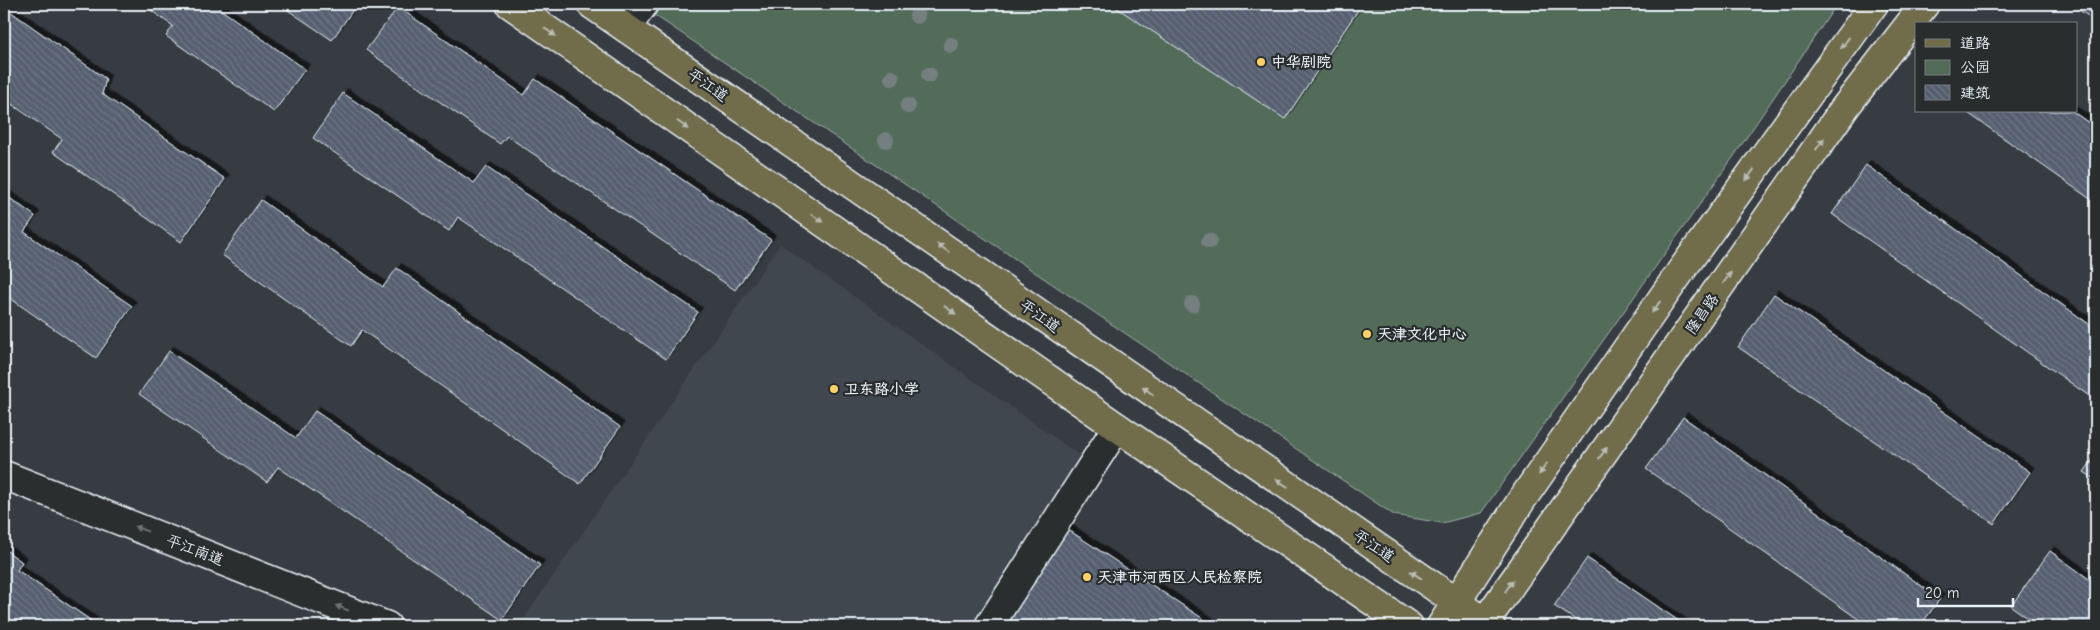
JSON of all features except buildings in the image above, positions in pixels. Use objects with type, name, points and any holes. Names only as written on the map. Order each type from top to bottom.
[{"type":"main road","points":[[510,4],[1117,427],[1409,626]]},
{"type":"main road","name":"平江道","points":[[591,4],[1223,443],[1456,602],[1486,625]]},
{"type":"main road","points":[[1441,626],[1532,485],[1681,272],[1874,4]]},
{"type":"main road","name":"隆昌路","points":[[1486,625],[1846,106],[1925,4]]},
{"type":"street","points":[[626,28],[644,4]]},
{"type":"street","points":[[989,626],[1117,427]]},
{"type":"street","name":"平江南道","points":[[4,475],[387,626]]},
{"type":"shaded area","name":"卫东路小学","points":[[780,244],[1082,457],[972,626],[536,626],[523,620]]},
{"type":"green space","name":"天津文化中心","points":[[638,4],[1837,4],[1734,156],[1481,513],[1442,523],[1394,515]]},
{"type":"place","name":"中华剧院","points":[[1261,62]]},
{"type":"place","name":"天津文化中心","points":[[1367,334]]},
{"type":"place","name":"卫东路小学","points":[[834,389]]},
{"type":"place","name":"天津市河西区人民检察院","points":[[1087,577]]}]
